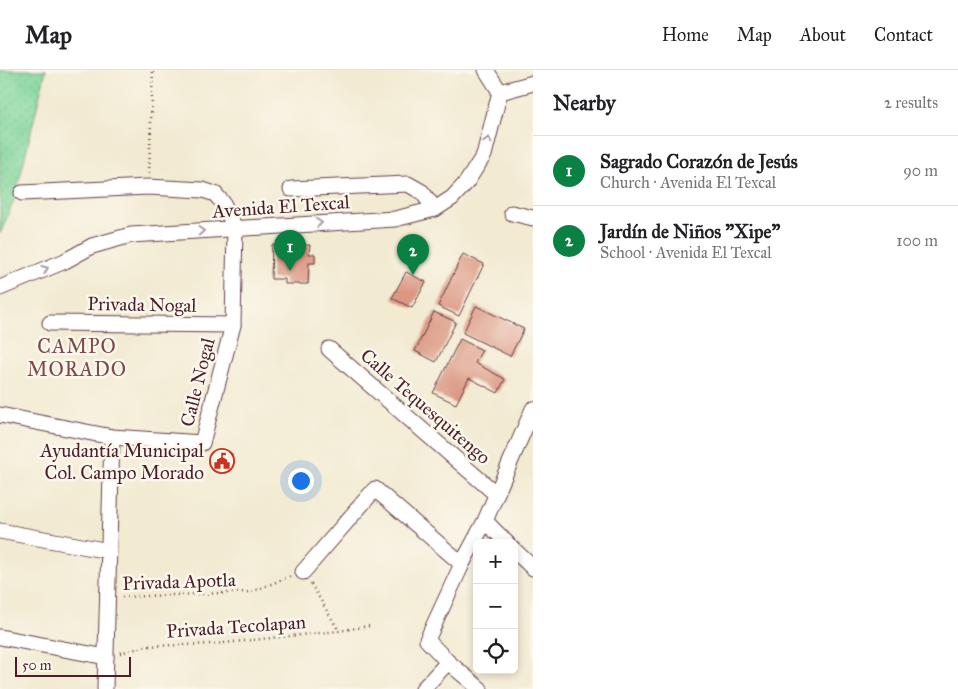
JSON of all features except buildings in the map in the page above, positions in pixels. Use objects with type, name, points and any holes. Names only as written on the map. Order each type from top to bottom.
[{"type":"street","points":[[486,70],[500,92],[533,83]]},
{"type":"street","name":"Avenida El Texcal","points":[[0,288],[65,261],[92,246],[131,235],[394,219],[435,209],[452,198],[466,183],[484,155],[500,92]]},
{"type":"street","points":[[291,189],[408,184],[422,192],[435,209]]},
{"type":"street","points":[[22,192],[148,187],[203,190],[216,194],[235,228]]},
{"type":"street","points":[[512,213],[533,218]]},
{"type":"street","name":"Calle Nogal","points":[[112,437],[202,443],[232,325],[235,228]]},
{"type":"street","name":"Privada Nogal","points":[[50,323],[232,325]]},
{"type":"street","name":"Calle Tequesquitengo","points":[[329,349],[496,494]]},
{"type":"street","points":[[480,689],[448,662],[427,640],[462,564],[485,522],[533,409]]},
{"type":"street","points":[[0,416],[112,437],[105,689]]},
{"type":"street","points":[[303,572],[375,489],[462,564]]},
{"type":"street","points":[[485,522],[503,539]]},
{"type":"street","points":[[0,531],[109,551]]},
{"type":"street","points":[[518,554],[533,568]]},
{"type":"street","points":[[0,637],[106,656]]},
{"type":"street","points":[[423,689],[448,662]]},
{"type":"path","points":[[148,187],[153,70]]},
{"type":"path","points":[[303,572],[339,631]]},
{"type":"path","name":"Privada Apotla","points":[[108,597],[251,592],[303,572]]},
{"type":"path","name":"Privada Tecolapan","points":[[106,656],[147,646],[214,644],[339,631],[369,626]]},
{"type":"green space","points":[[0,70],[46,70],[15,198],[0,234]]},
{"type":"place","name":"Sagrado Corazón de Jesús","points":[[290,271]]},
{"type":"place","name":"Jardín de Niños \"Xipe\"","points":[[413,275]]},
{"type":"place","name":"Ayudantía Municipal Col. Campo Morado","points":[[222,461]]},
{"type":"district","name":"CAMPO MORADO","points":[[77,358]]}]
